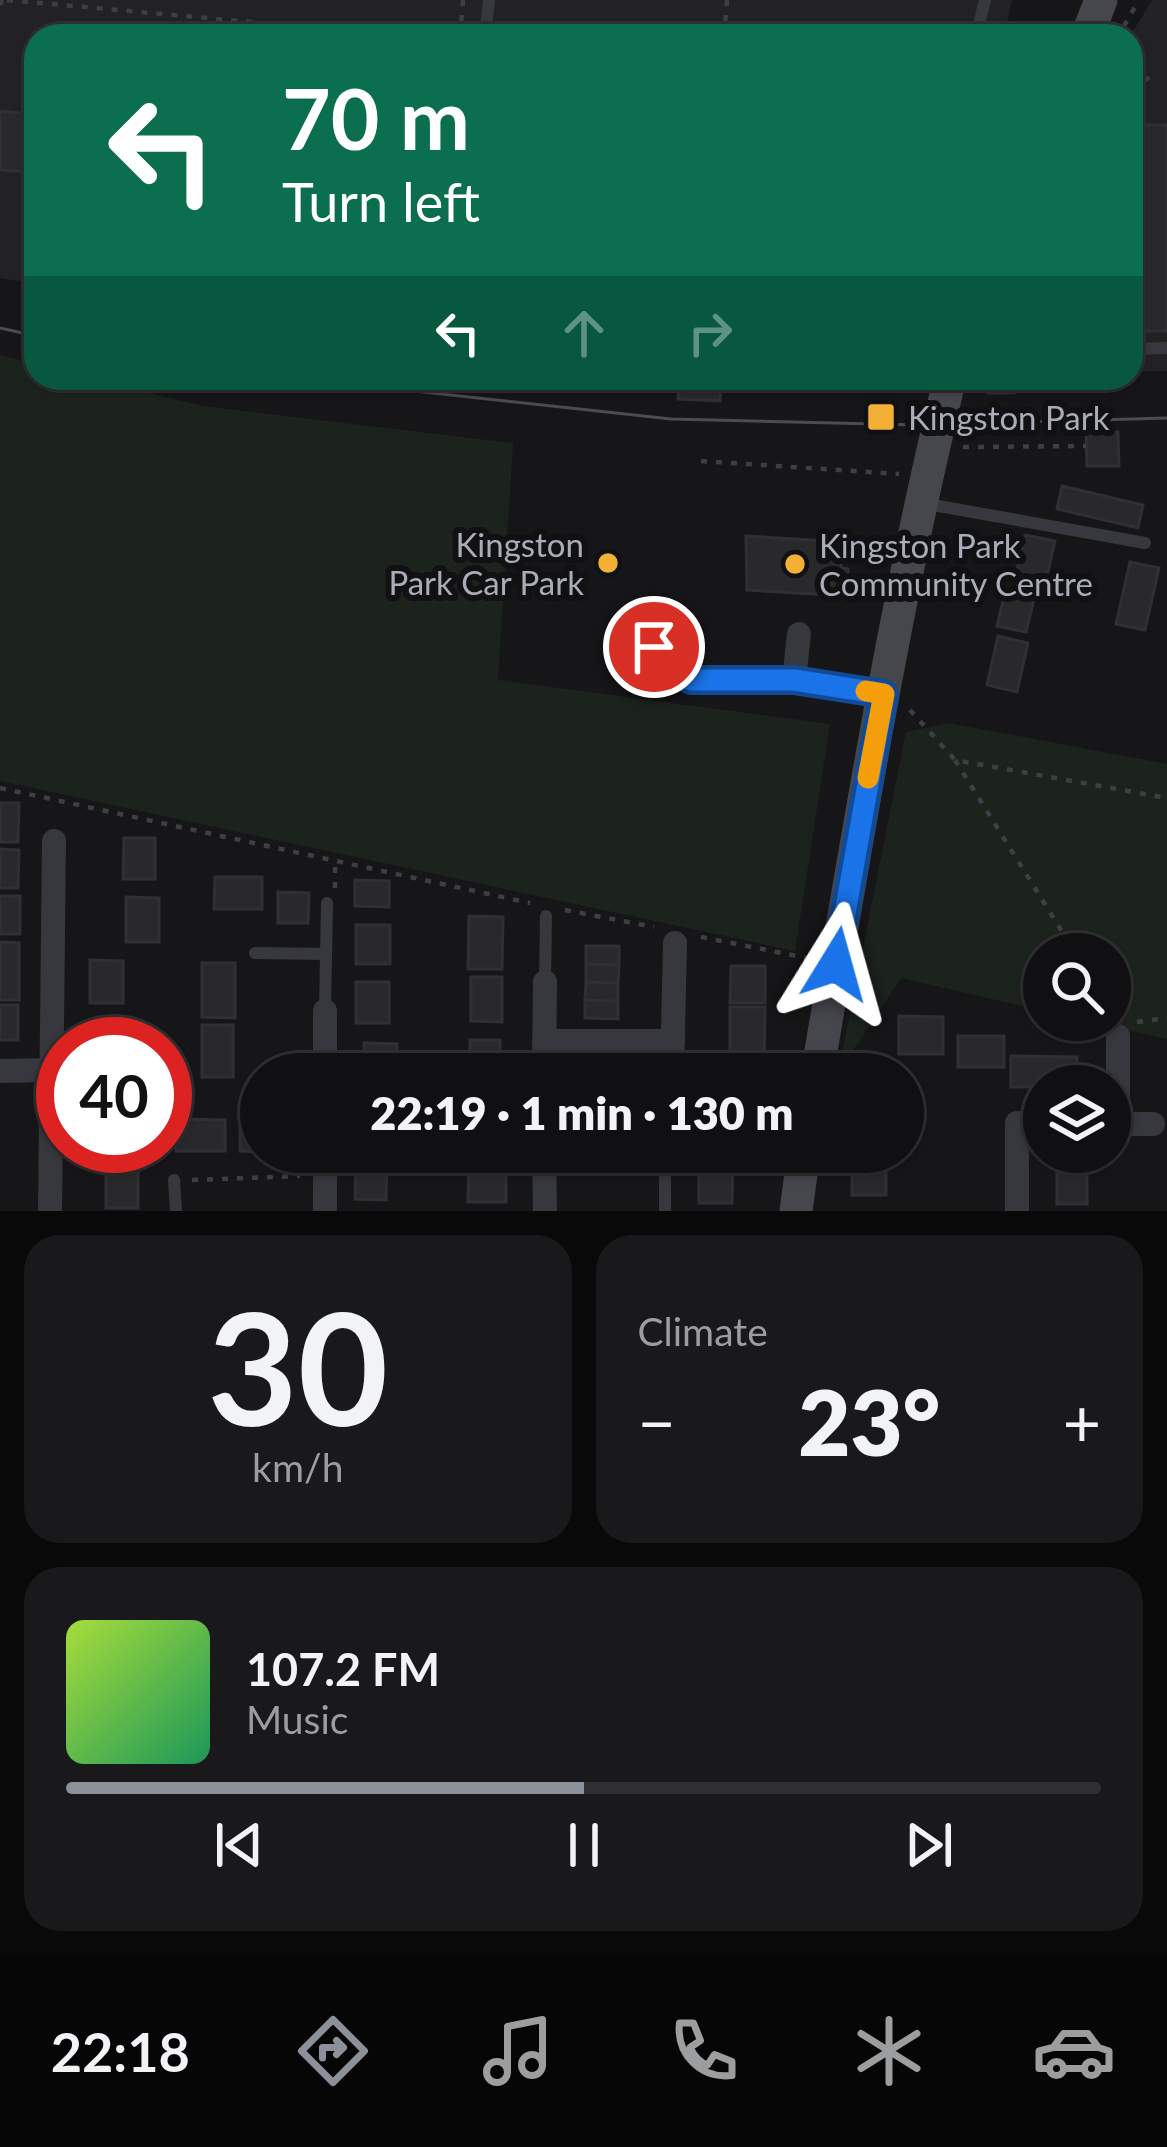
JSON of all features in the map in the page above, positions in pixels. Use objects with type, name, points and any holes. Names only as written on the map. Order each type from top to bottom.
[{"type":"street","points":[[821,1053],[884,694],[947,390]]},
{"type":"street","points":[[794,680],[799,634]]},
{"type":"street","points":[[654,647],[671,667],[691,680],[794,680],[884,694]]},
{"type":"street","points":[[53,1017],[55,841]]},
{"type":"street","points":[[673,1053],[676,936]]},
{"type":"street","points":[[544,1053],[545,982]]},
{"type":"street","points":[[325,1053],[326,1011]]},
{"type":"street","points":[[544,1041],[673,1041]]},
{"type":"street","points":[[0,1071],[36,1070]]},
{"type":"street","points":[[1017,1211],[1017,1124],[1023,1124]]},
{"type":"street","points":[[1131,1124],[1154,1124]]},
{"type":"street","points":[[50,1211],[51,1173]]},
{"type":"street","points":[[325,1173],[325,1211]]},
{"type":"street","points":[[544,1173],[545,1211]]},
{"type":"street","points":[[796,1211],[801,1173]]},
{"type":"lane","points":[[921,503],[1145,543]]},
{"type":"lane","points":[[326,1011],[327,903]]},
{"type":"lane","points":[[545,982],[546,916]]},
{"type":"lane","points":[[255,953],[326,954]]},
{"type":"lane","points":[[665,1173],[665,1211]]},
{"type":"lane","points":[[174,1180],[176,1211]]},
{"type":"path","points":[[3,2],[264,24]]},
{"type":"path","points":[[1143,81],[1155,74]]},
{"type":"path","points":[[951,447],[1086,446]]},
{"type":"path","points":[[701,461],[902,474]]},
{"type":"path","points":[[884,694],[910,710],[955,760],[1063,933]]},
{"type":"path","points":[[955,760],[1167,798]]},
{"type":"path","points":[[0,788],[676,936],[836,964]]},
{"type":"path","points":[[327,903],[335,890],[335,861]]},
{"type":"path","points":[[1131,1027],[1167,1018]]},
{"type":"path","points":[[174,1180],[240,1173]]},
{"type":"shaded area","points":[[0,0],[1012,0],[1007,24],[24,24],[24,282],[0,278]]},
{"type":"shaded area","points":[[1152,0],[1167,0],[1167,371],[1143,372],[1143,24],[1137,24]]},
{"type":"shaded area","points":[[0,355],[24,361],[24,390],[137,390],[202,406],[513,443],[498,680],[830,724],[795,951],[0,781]]},
{"type":"shaded area","points":[[949,723],[1167,764],[1167,1039],[1131,1031],[1131,933],[1023,933],[1023,1006],[901,978],[851,1053],[842,1053],[906,732]]},
{"type":"building","points":[[0,111],[24,113],[24,172],[0,170]]},
{"type":"building","points":[[1143,125],[1167,125],[1167,331],[1143,331]]},
{"type":"building","points":[[679,390],[720,390],[720,401],[678,399]]},
{"type":"building","points":[[1118,432],[1119,466],[1087,466],[1086,433]]},
{"type":"building","points":[[1062,486],[1143,505],[1138,528],[1057,509]]},
{"type":"building","points":[[1025,535],[1055,541],[1044,589],[1014,582]]},
{"type":"building","name":"Kingston Park Community Centre","points":[[746,536],[843,542],[841,568],[848,569],[847,596],[747,590]]},
{"type":"building","points":[[1130,562],[1159,568],[1145,630],[1116,624]]},
{"type":"building","points":[[1005,593],[1034,599],[1026,632],[997,626]]},
{"type":"building","points":[[998,636],[1028,643],[1017,692],[987,685]]},
{"type":"building","points":[[0,803],[19,803],[18,842],[0,842]]},
{"type":"building","points":[[124,838],[155,838],[155,879],[123,879]]},
{"type":"building","points":[[0,849],[19,850],[18,888],[0,888]]},
{"type":"building","points":[[215,877],[262,877],[262,909],[214,909]]},
{"type":"building","points":[[355,880],[389,881],[389,907],[355,906]]},
{"type":"building","points":[[278,892],[309,893],[308,923],[278,923]]},
{"type":"building","points":[[0,896],[20,896],[20,934],[0,934]]},
{"type":"building","points":[[126,897],[159,898],[159,942],[126,942]]},
{"type":"building","points":[[469,916],[503,917],[502,969],[468,969]]},
{"type":"building","points":[[356,925],[390,925],[390,964],[356,964]]},
{"type":"building","points":[[0,942],[19,943],[19,1000],[0,1000]]},
{"type":"building","points":[[586,946],[619,946],[619,965],[586,964]]},
{"type":"building","points":[[90,960],[123,961],[123,1003],[90,1003]]},
{"type":"building","points":[[202,963],[235,963],[235,1018],[202,1017]]},
{"type":"building","points":[[586,964],[619,965],[618,983],[586,982]]},
{"type":"building","points":[[731,966],[765,966],[765,1003],[730,1003]]},
{"type":"building","points":[[471,977],[502,977],[502,1022],[471,1021]]},
{"type":"building","points":[[356,982],[389,982],[389,1023],[356,1023]]},
{"type":"building","points":[[586,982],[618,983],[618,1001],[585,1000]]},
{"type":"building","points":[[585,1000],[618,1001],[618,1019],[585,1018]]},
{"type":"building","points":[[0,1005],[18,1005],[18,1040],[0,1040]]},
{"type":"building","points":[[730,1007],[765,1007],[764,1053],[730,1053]]},
{"type":"building","points":[[899,1016],[943,1017],[943,1054],[899,1053]]},
{"type":"building","points":[[202,1025],[233,1025],[233,1077],[202,1077]]},
{"type":"building","points":[[958,1036],[1004,1036],[1004,1067],[958,1067]]},
{"type":"building","points":[[470,1040],[500,1040],[500,1053],[470,1053]]},
{"type":"building","points":[[364,1043],[397,1044],[397,1053],[364,1053]]},
{"type":"building","points":[[1011,1056],[1077,1057],[1077,1065],[1023,1065],[1023,1087],[1011,1087]]},
{"type":"building","points":[[192,1119],[225,1120],[225,1151],[192,1151]]},
{"type":"building","points":[[106,1173],[138,1173],[138,1208],[106,1208]]},
{"type":"building","points":[[356,1173],[387,1173],[386,1200],[355,1199]]},
{"type":"building","points":[[469,1173],[506,1173],[506,1202],[468,1202]]},
{"type":"building","points":[[699,1173],[733,1173],[732,1203],[699,1203]]},
{"type":"building","points":[[852,1173],[886,1173],[886,1195],[852,1195]]},
{"type":"building","points":[[1057,1173],[1087,1173],[1087,1204],[1057,1204]]},
{"type":"tram line","points":[[0,328],[24,333]]},
{"type":"tram line","points":[[405,390],[671,419],[916,425],[1167,418]]},
{"type":"slow traffic","points":[[866,691],[884,694],[868,778]]},
{"type":"place","name":"Kingston Park","points":[[881,417]]},
{"type":"place","name":"Kingston Park Car Park","points":[[608,563]]},
{"type":"place","name":"Kingston Park Community Centre","points":[[795,564]]},
{"type":"route","points":[[654,647],[671,667],[691,680],[794,680],[884,694],[836,964]]}]
